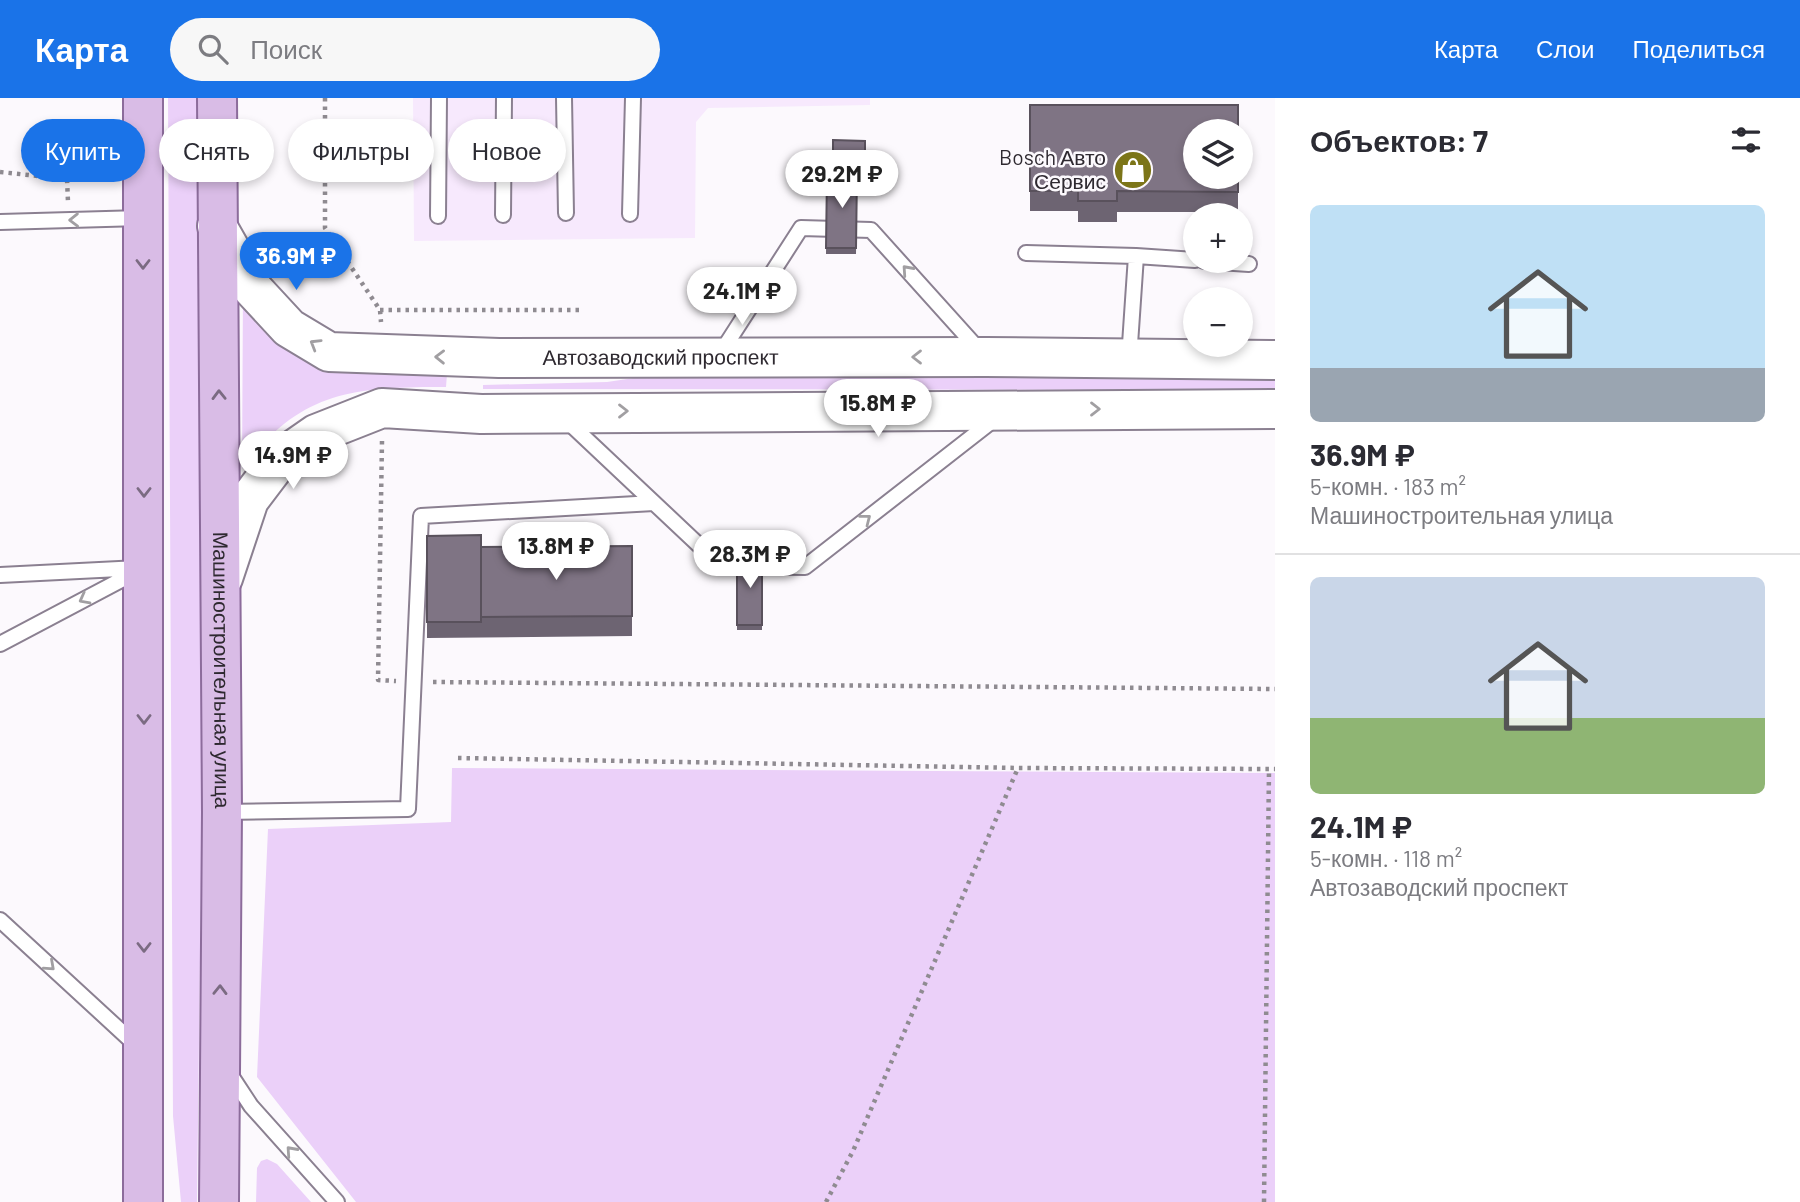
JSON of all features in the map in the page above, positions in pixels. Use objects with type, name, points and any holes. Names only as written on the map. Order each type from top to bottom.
[{"type":"main road","points":[[143,98],[143,1202]]},
{"type":"main road","name":"Машиностроительная улица","points":[[218,98],[222,812],[219,1202]]},
{"type":"street","name":"Автозаводский проспект","points":[[217,226],[252,288],[289,328],[329,352],[381,343],[499,358],[986,357],[1052,360],[1275,360]]},
{"type":"street","points":[[481,414],[468,402],[466,391],[483,366],[499,358]]},
{"type":"street","points":[[1050,409],[1037,400],[1029,389],[1034,375],[1052,360]]},
{"type":"street","points":[[220,587],[249,500],[281,459],[316,434],[382,419],[557,412],[1275,409]]},
{"type":"lane","points":[[439,98],[439,216]]},
{"type":"lane","points":[[503,215],[504,98]]},
{"type":"lane","points":[[564,98],[566,213]]},
{"type":"lane","points":[[630,215],[633,98]]},
{"type":"lane","points":[[0,222],[143,218]]},
{"type":"lane","points":[[719,357],[801,228],[871,230],[986,357]]},
{"type":"lane","points":[[1026,253],[1183,259]]},
{"type":"lane","points":[[1129,360],[1136,256]]},
{"type":"lane","points":[[557,412],[721,566],[805,567],[1008,409]]},
{"type":"lane","points":[[222,812],[408,809],[421,516],[654,503]]},
{"type":"lane","points":[[0,575],[144,567]]},
{"type":"lane","points":[[0,644],[144,567]]},
{"type":"lane","points":[[0,920],[144,1052]]},
{"type":"lane","points":[[219,1058],[251,1106],[337,1202]]},
{"type":"path","points":[[326,98],[325,228],[380,310],[381,343]]},
{"type":"path","points":[[0,172],[67,179],[69,220]]},
{"type":"path","points":[[380,310],[581,310]]},
{"type":"path","points":[[382,419],[378,680],[1275,689]]},
{"type":"path","points":[[458,758],[1017,768],[1272,769],[1264,1202]]},
{"type":"path","points":[[826,1202],[853,1151],[1017,768]]},
{"type":"shaded area","points":[[168,98],[205,98],[205,119],[168,119]]},
{"type":"shaded area","points":[[413,98],[870,98],[870,105],[708,108],[696,122],[695,238],[414,241],[414,182],[434,182],[434,119],[413,119]]},
{"type":"shaded area","points":[[168,182],[205,182],[205,560],[197,1202],[181,1202],[173,1116]]},
{"type":"shaded area","points":[[243,290],[326,362],[360,372],[447,374],[446,387],[384,389],[332,398],[308,408],[286,423],[242,469]]},
{"type":"shaded area","points":[[668,373],[1275,375],[1275,390],[483,389],[483,385],[607,382]]},
{"type":"shaded area","points":[[452,768],[1275,773],[1275,1202],[356,1202],[257,1077],[268,829],[451,822]]},
{"type":"shaded area","points":[[267,1159],[277,1164],[311,1202],[256,1202],[257,1168],[261,1161]]},
{"type":"building","points":[[1030,105],[1238,105],[1238,119],[1183,119],[1183,189],[1238,189],[1238,192],[1117,191],[1117,201],[1078,201],[1078,191],[1030,191]]},
{"type":"building","points":[[833,140],[865,141],[865,168],[833,168]]},
{"type":"building","points":[[827,173],[857,173],[856,248],[826,248]]},
{"type":"building","points":[[481,535],[481,622],[427,622],[427,536]]},
{"type":"building","points":[[632,546],[632,616],[481,617],[481,547]]},
{"type":"building","points":[[737,556],[762,556],[762,625],[737,625]]},
{"type":"place","name":"Bosch Авто Сервис","points":[[1133,170]]}]
